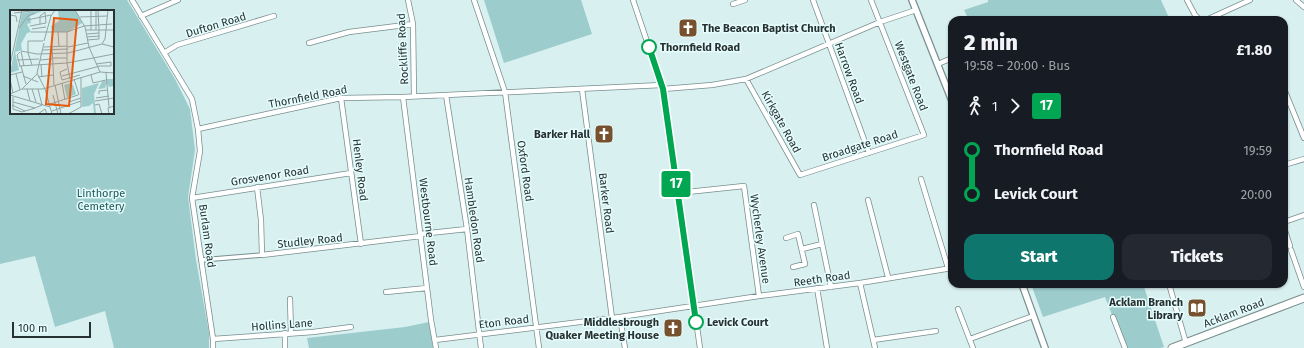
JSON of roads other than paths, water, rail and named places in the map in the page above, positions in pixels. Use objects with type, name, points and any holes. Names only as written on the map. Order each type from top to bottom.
[{"type":"main road","name":"Acklam Road","points":[[1172,348],[1304,298]]},
{"type":"street","name":"Burlam Road","points":[[132,0],[192,99],[198,129],[200,151],[192,198],[213,339],[213,348]]},
{"type":"street","points":[[141,16],[178,0]]},
{"type":"street","name":"Rockliffe Road","points":[[408,0],[413,24],[414,96]]},
{"type":"street","name":"Oxford Road","points":[[474,0],[505,92],[539,348]]},
{"type":"street","points":[[633,0],[663,87],[700,348]]},
{"type":"street","points":[[733,4],[745,0]]},
{"type":"street","name":"Harrow Road","points":[[813,0],[869,153]]},
{"type":"street","name":"Westgate Road","points":[[872,0],[924,135]]},
{"type":"street","points":[[912,0],[948,90]]},
{"type":"street","points":[[1188,0],[1196,16]]},
{"type":"street","points":[[1214,16],[1241,2],[1250,0]]},
{"type":"street","points":[[1296,0],[1304,7]]},
{"type":"street","name":"Thornfield Road","points":[[198,129],[342,98],[712,85],[746,79],[880,22],[916,10]]},
{"type":"street","name":"Dufton Road","points":[[164,53],[177,45],[274,16]]},
{"type":"street","points":[[309,43],[349,32],[413,24]]},
{"type":"street","points":[[938,64],[948,60]]},
{"type":"street","name":"Kirkgate Road","points":[[746,79],[800,175]]},
{"type":"street","name":"Barker Road","points":[[582,89],[612,318]]},
{"type":"street","name":"Hambledon Road","points":[[446,95],[467,229],[481,348]]},
{"type":"street","name":"Westbourne Road","points":[[403,97],[436,348]]},
{"type":"street","name":"Henley Road","points":[[342,98],[361,244]]},
{"type":"street","points":[[1288,99],[1304,138]]},
{"type":"street","name":"Broadgate Road","points":[[800,175],[924,135]]},
{"type":"street","points":[[1288,164],[1304,159]]},
{"type":"street","name":"Grosvenor Road","points":[[192,198],[351,173]]},
{"type":"street","points":[[921,179],[948,262]]},
{"type":"street","name":"Wycherley Avenue","points":[[678,193],[744,186],[759,296]]},
{"type":"street","points":[[257,187],[261,220],[262,255]]},
{"type":"street","points":[[868,200],[888,277]]},
{"type":"street","points":[[814,205],[831,287]]},
{"type":"street","points":[[1288,221],[1304,215]]},
{"type":"street","name":"Studley Road","points":[[201,260],[361,244],[467,229]]},
{"type":"street","points":[[786,238],[798,234],[802,248],[805,264],[793,267]]},
{"type":"street","points":[[1288,241],[1304,287]]},
{"type":"street","points":[[802,248],[822,244]]},
{"type":"street","name":"Reeth Road","points":[[694,306],[860,283],[888,277],[948,268]]},
{"type":"street","points":[[860,283],[875,348]]},
{"type":"street","points":[[386,292],[427,288]]},
{"type":"street","points":[[817,288],[827,348]]},
{"type":"street","points":[[1023,288],[1045,348]]},
{"type":"street","points":[[1170,288],[1186,343]]},
{"type":"street","points":[[290,299],[291,333]]},
{"type":"street","name":"Eton Road","points":[[435,340],[620,317],[694,306]]},
{"type":"street","points":[[958,309],[973,348]]},
{"type":"street","points":[[970,339],[1033,316]]},
{"type":"street","points":[[620,317],[625,348]]},
{"type":"street","points":[[1113,317],[1125,348]]},
{"type":"street","name":"Hollins Lane","points":[[213,339],[313,332],[352,327]]},
{"type":"street","points":[[873,340],[936,331]]},
{"type":"street","points":[[285,333],[285,348]]},
{"type":"place","name":"The Beacon Baptist Church","points":[[688,28]]},
{"type":"place","name":"Thornfield Road","points":[[649,47]]},
{"type":"place","name":"Barker Hall","points":[[604,134]]},
{"type":"place","name":"Acklam Branch Library","points":[[1197,308]]},
{"type":"place","name":"Levick Court","points":[[696,322]]},
{"type":"place","name":"Middlesbrough Quaker Meeting House","points":[[673,328]]},
{"type":"park label","name":"Linthorpe Cemetery","points":[[101,199]]}]
